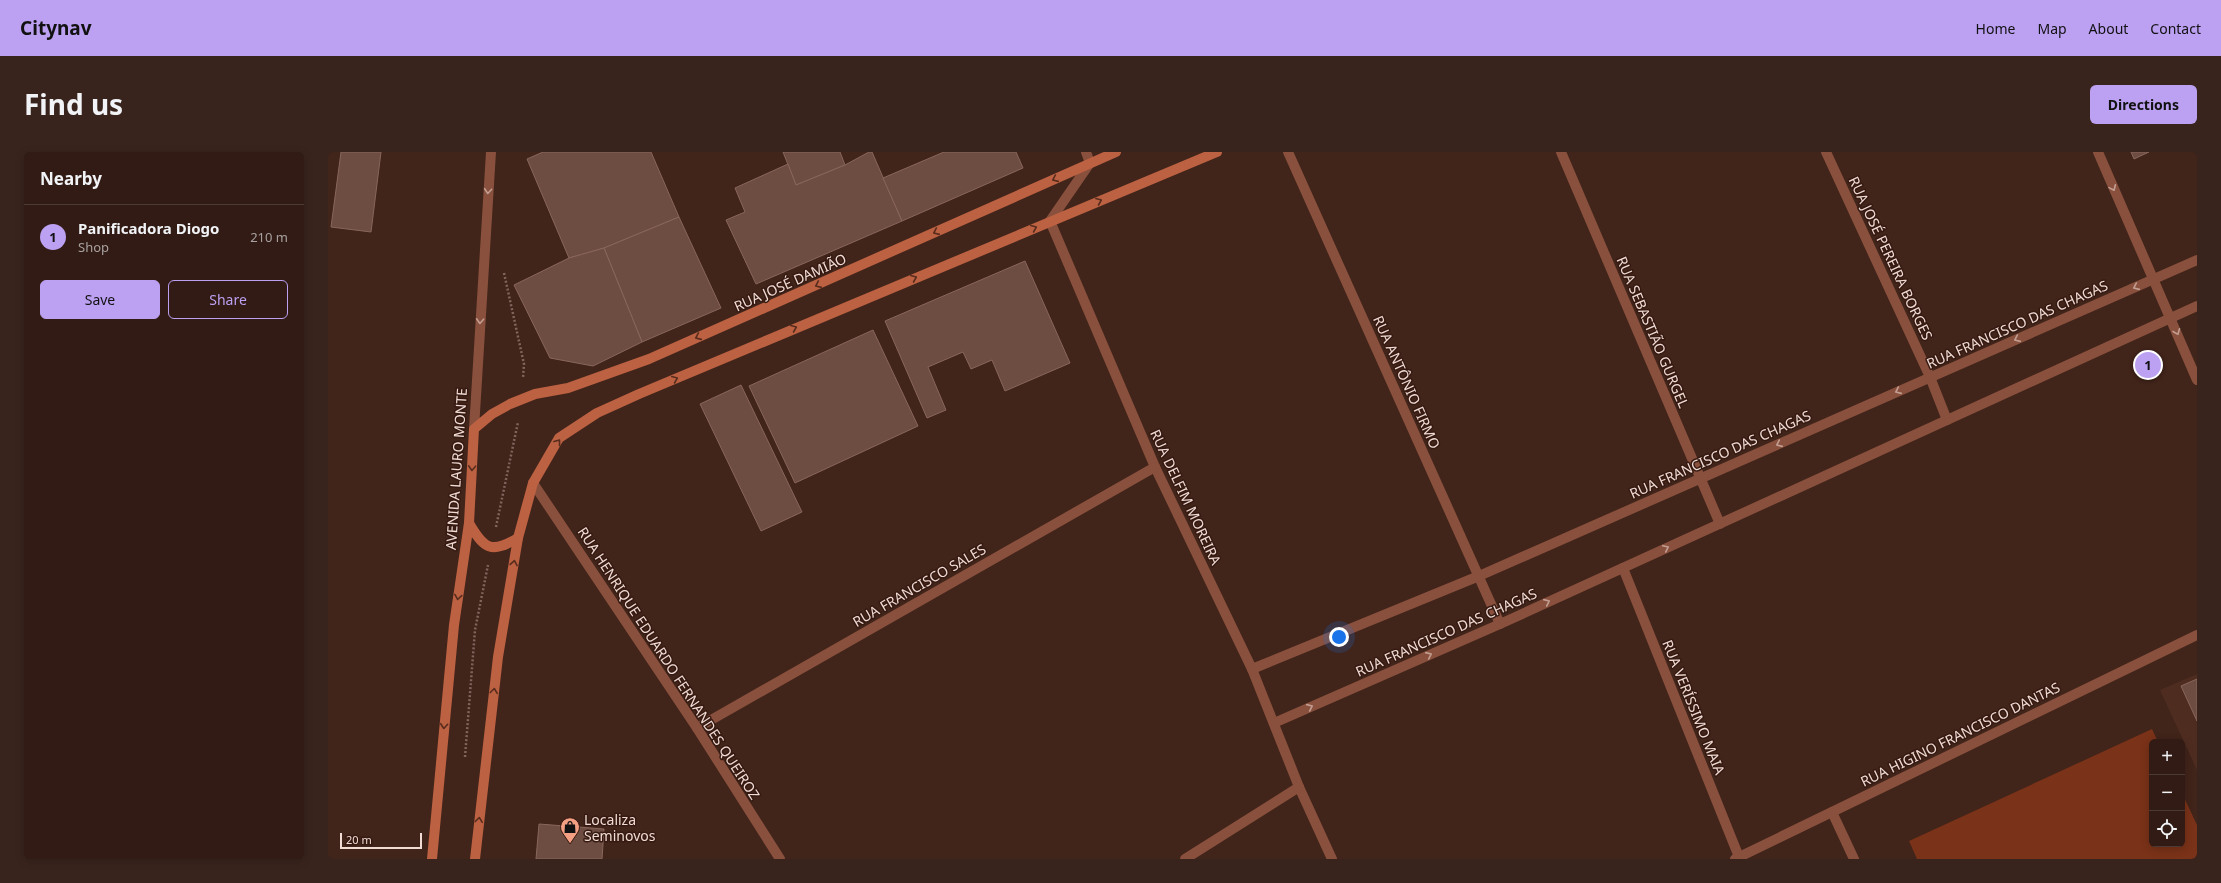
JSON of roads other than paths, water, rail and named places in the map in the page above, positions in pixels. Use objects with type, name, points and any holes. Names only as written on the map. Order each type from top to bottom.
[{"type":"street","name":"AVENIDA LAURO MONTE","points":[[432,859],[454,625],[469,523],[491,152]]},
{"type":"street","points":[[1050,221],[1090,163],[1086,152]]},
{"type":"street","name":"RUA JOSÉ DAMIÃO","points":[[474,429],[492,414],[523,399],[535,394],[568,388],[649,359],[1116,152]]},
{"type":"street","points":[[475,859],[498,657],[518,538],[533,483],[559,438],[597,413],[639,394],[1217,152]]},
{"type":"street","name":"RUA ANTÔNIO FIRMO","points":[[1288,152],[1500,624]]},
{"type":"street","name":"RUA SEBASTIÃO GURGEL","points":[[1561,152],[1720,524]]},
{"type":"street","name":"RUA JOSÉ PEREIRA BORGES","points":[[1826,152],[1930,377],[1947,420]]},
{"type":"street","points":[[2098,152],[2197,380]]},
{"type":"street","name":"RUA DELFIM MOREIRA","points":[[1050,221],[1156,467],[1252,669],[1299,787],[1332,859]]},
{"type":"street","name":"RUA FRANCISCO DAS CHAGAS","points":[[1252,669],[1479,576],[2197,260]]},
{"type":"street","name":"RUA FRANCISCO DAS CHAGAS","points":[[1274,723],[1500,624],[2197,306]]},
{"type":"street","name":"RUA FRANCISCO SALES","points":[[696,728],[1156,467]]},
{"type":"street","name":"RUA HENRIQUE EDUARDO FERNANDES QUEIROZ","points":[[533,483],[696,728],[780,859]]},
{"type":"street","points":[[469,523],[486,546],[498,548],[518,538]]},
{"type":"street","name":"RUA VERÍSSIMO MAIA","points":[[1623,568],[1737,858]]},
{"type":"street","name":"RUA HIGINO FRANCISCO DANTAS","points":[[1737,858],[2197,635]]},
{"type":"street","points":[[1185,859],[1299,787]]},
{"type":"street","points":[[1832,812],[1854,859]]},
{"type":"place","name":"Panificadora Diogo","points":[[2148,365]]},
{"type":"place","name":"Localiza Seminovos","points":[[570,844]]}]
